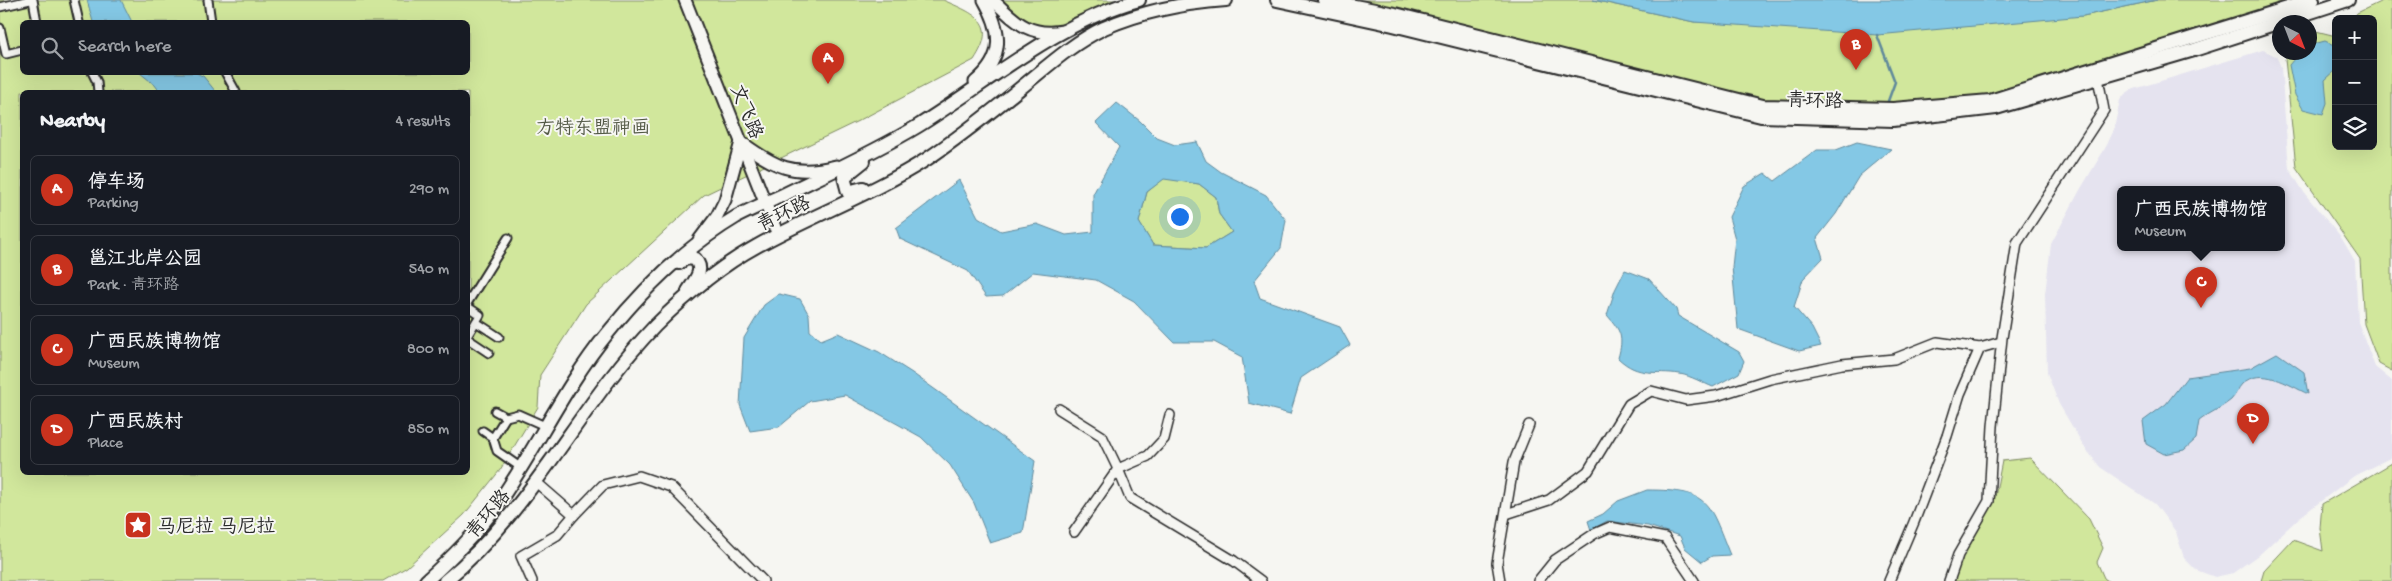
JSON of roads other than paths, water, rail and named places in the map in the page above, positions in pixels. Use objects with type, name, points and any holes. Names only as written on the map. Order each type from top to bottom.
[{"type":"main road","name":"青环路","points":[[429,578],[478,530],[520,468],[581,368],[607,334],[659,276],[693,248],[737,217],[879,148],[944,108],[1022,56],[1100,14],[1139,0]]},
{"type":"main road","name":"青环路","points":[[446,581],[465,565],[506,522],[621,364],[655,326],[715,273],[755,247],[893,179],[958,137],[1076,43],[1106,28],[1168,7],[1226,0]]},
{"type":"main road","name":"青环路","points":[[1277,0],[1393,25],[1761,116],[1903,119],[1996,108],[2194,50],[2348,0]]},
{"type":"main road","name":"青环路","points":[[1324,0],[1395,14],[1763,106],[1894,109],[1990,100],[2313,0]]},
{"type":"main road","points":[[879,148],[844,177],[848,192],[893,179]]},
{"type":"main road","points":[[659,276],[686,258],[695,259],[699,264],[700,272],[683,300]]},
{"type":"street","points":[[0,7],[31,0],[37,20]]},
{"type":"street","points":[[74,0],[79,20]]},
{"type":"street","points":[[208,0],[211,20]]},
{"type":"street","name":"文飞路","points":[[685,0],[778,235]]},
{"type":"street","points":[[944,108],[984,75],[993,63],[998,41],[997,28],[984,0]]},
{"type":"street","points":[[993,0],[1024,27],[1051,33],[1067,31]]},
{"type":"street","points":[[0,28],[6,54],[20,50]]},
{"type":"street","points":[[94,75],[98,82],[98,90]]},
{"type":"street","points":[[227,75],[235,90]]},
{"type":"street","points":[[1949,581],[1958,555],[1989,501],[1992,426],[2001,342],[2017,243],[2104,110],[2098,78]]},
{"type":"street","points":[[693,248],[717,216],[725,200],[741,142],[762,157],[791,170],[818,170],[848,163]]},
{"type":"street","points":[[470,299],[508,238]]},
{"type":"street","points":[[470,308],[480,315],[470,332]]},
{"type":"street","points":[[476,322],[499,337]]},
{"type":"street","points":[[470,340],[489,353]]},
{"type":"street","points":[[1506,514],[1549,500],[1588,471],[1629,404],[1651,391],[1686,400],[1716,396],[1788,375],[1842,364],[1894,359],[1938,342],[1980,348],[2001,342]]},
{"type":"street","points":[[1890,581],[1914,522],[1960,394],[1980,348]]},
{"type":"street","points":[[1059,409],[1102,436],[1130,498],[1234,562],[1261,581]]},
{"type":"street","points":[[495,411],[506,417],[518,414],[545,426]]},
{"type":"street","points":[[1074,532],[1118,469],[1148,456],[1164,439],[1170,414]]},
{"type":"street","points":[[493,438],[506,417]]},
{"type":"street","points":[[1500,581],[1497,563],[1514,462],[1530,425]]},
{"type":"street","points":[[483,431],[493,438],[497,451],[520,468]]},
{"type":"street","points":[[532,581],[520,556],[557,535],[603,485],[639,476],[671,487],[763,581]]},
{"type":"street","points":[[536,482],[574,515]]},
{"type":"street","points":[[1538,581],[1555,560],[1594,534],[1610,527],[1665,538],[1694,581]]},
{"type":"street","points":[[451,581],[465,565]]},
{"type":"street","points":[[418,581],[429,578]]},
{"type":"water","points":[[87,0],[121,0],[131,20],[92,20]]},
{"type":"water","points":[[1593,0],[2157,0],[2083,16],[1877,35],[1694,22]]},
{"type":"water","points":[[2325,41],[2332,44],[2332,74],[2325,80],[2327,103],[2323,114],[2303,109],[2295,95],[2289,65],[2293,60],[2317,60],[2317,43]]},
{"type":"water","points":[[142,75],[201,75],[214,90],[159,90]]},
{"type":"water","points":[[1117,103],[1140,121],[1157,138],[1175,145],[1197,142],[1206,161],[1221,172],[1266,195],[1286,220],[1281,248],[1254,281],[1260,298],[1340,327],[1350,345],[1301,378],[1290,414],[1249,403],[1242,357],[1214,342],[1174,342],[1134,301],[1096,280],[1033,272],[1003,296],[986,297],[968,271],[900,239],[896,228],[959,180],[978,217],[1001,231],[1037,224],[1066,235],[1093,232],[1093,194],[1119,147],[1096,123]],"holes":[[[1164,179],[1199,184],[1216,197],[1219,214],[1232,232],[1206,248],[1153,245],[1139,222],[1147,192]]]},
{"type":"water","points":[[1857,142],[1891,149],[1859,176],[1836,214],[1817,238],[1823,258],[1803,279],[1794,307],[1812,328],[1821,346],[1799,351],[1738,329],[1732,267],[1735,239],[1729,217],[1744,186],[1765,173],[1775,181],[1817,150],[1836,150]]},
{"type":"water","points":[[1625,270],[1649,279],[1676,309],[1678,316],[1739,352],[1744,361],[1739,373],[1713,387],[1680,374],[1640,371],[1618,358],[1621,345],[1620,335],[1607,315],[1615,290]]},
{"type":"water","points":[[779,294],[800,299],[809,315],[810,331],[821,340],[838,333],[879,352],[912,373],[1035,461],[1023,533],[990,543],[974,503],[950,465],[921,437],[845,395],[810,401],[779,427],[750,431],[740,405],[744,338],[764,305]]},
{"type":"water","points":[[2277,353],[2304,372],[2308,394],[2275,379],[2258,377],[2250,379],[2239,387],[2231,400],[2199,421],[2196,439],[2184,450],[2164,454],[2146,444],[2143,421],[2166,404],[2187,377],[2250,368]]},
{"type":"water","points":[[1647,490],[1683,493],[1695,496],[1704,502],[1717,522],[1730,555],[1712,556],[1702,562],[1685,548],[1680,536],[1648,526],[1607,521],[1591,530],[1588,521],[1603,514],[1618,501]]},
{"type":"waterway","points":[[1877,35],[1895,82],[1888,101]]},
{"type":"place","name":"邕江北岸公园","points":[[1856,70]]},
{"type":"place","name":"停车场","points":[[828,84]]},
{"type":"place","name":"广西民族博物馆","points":[[2201,308]]},
{"type":"place","name":"广西民族村","points":[[2253,444]]},
{"type":"place","name":"马尼拉 马尼拉","points":[[138,525]]},
{"type":"park label","name":"方特东盟神画","points":[[593,126]]}]
